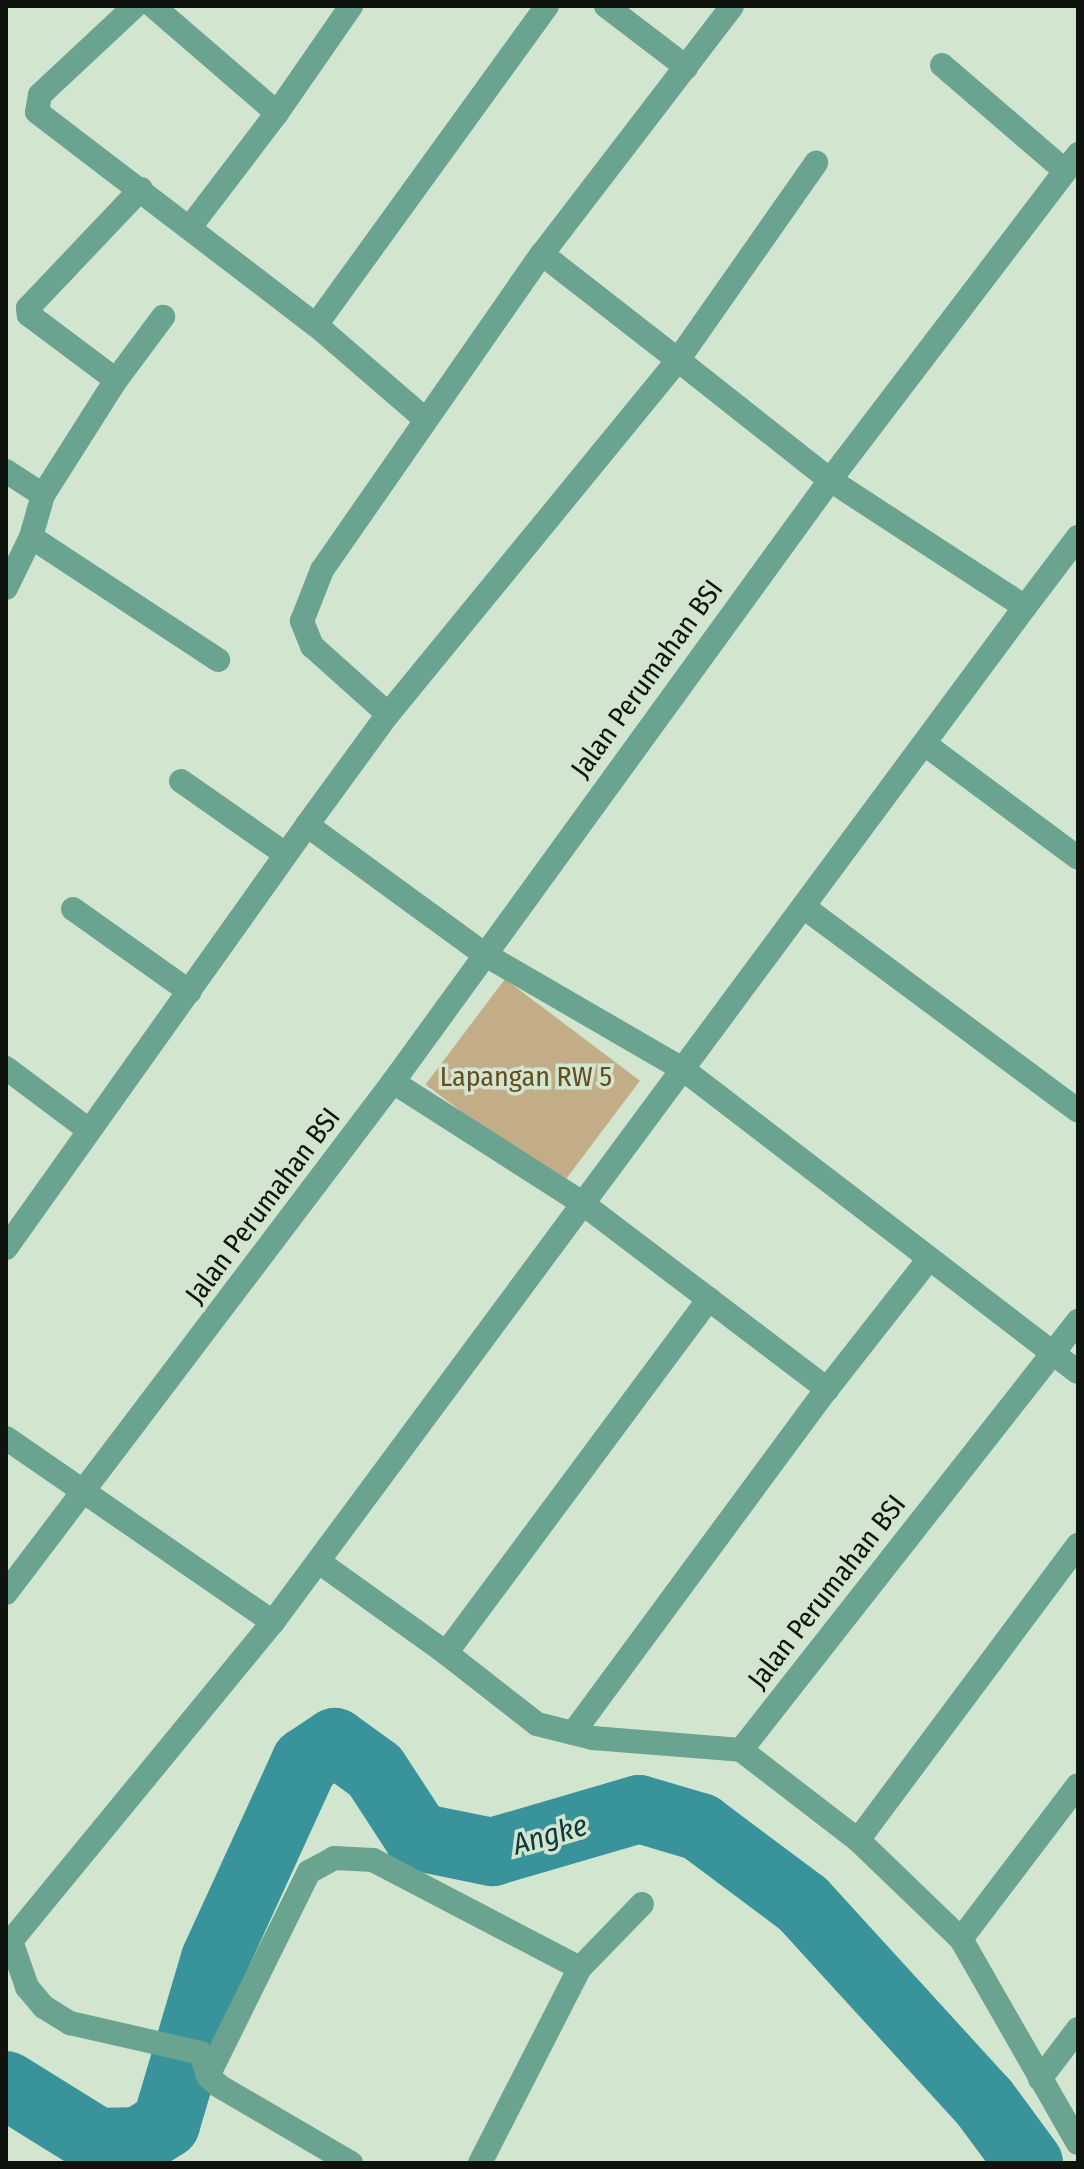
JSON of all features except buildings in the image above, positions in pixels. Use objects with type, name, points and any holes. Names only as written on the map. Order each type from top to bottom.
[{"type":"street","points":[[135,6],[40,95],[35,106],[37,112],[191,226],[316,325],[426,420]]},
{"type":"street","points":[[153,6],[277,113]]},
{"type":"street","points":[[191,226],[277,113],[351,6]]},
{"type":"street","points":[[316,325],[547,6]]},
{"type":"street","points":[[606,6],[686,67]]},
{"type":"street","points":[[388,714],[312,646],[302,621],[322,570],[542,254],[732,6]]},
{"type":"street","name":"Jalan Perumahan BSI","points":[[6,1593],[85,1493],[393,1082],[830,480],[1071,162],[942,65]]},
{"type":"street","points":[[6,1248],[190,992],[284,853],[388,714],[678,360],[816,163]]},
{"type":"street","points":[[116,380],[29,315],[28,308],[141,189]]},
{"type":"street","points":[[542,254],[830,480],[1025,607]]},
{"type":"street","points":[[6,588],[31,537],[43,495],[116,380],[163,317]]},
{"type":"street","points":[[6,471],[43,495]]},
{"type":"street","points":[[31,537],[218,660]]},
{"type":"street","points":[[351,2163],[229,2092],[205,2065],[150,2040],[70,2023],[44,2007],[27,1987],[8,1940],[273,1622],[319,1562],[1078,537]]},
{"type":"street","points":[[926,745],[1078,858]]},
{"type":"street","points":[[181,781],[284,853]]},
{"type":"street","points":[[307,825],[484,954],[684,1070],[1078,1372]]},
{"type":"street","points":[[805,908],[1078,1111]]},
{"type":"street","points":[[73,909],[190,992]]},
{"type":"street","points":[[6,1068],[89,1130]]},
{"type":"street","points":[[393,1082],[582,1203],[827,1389]]},
{"type":"street","points":[[573,1733],[827,1389],[929,1259]]},
{"type":"street","points":[[446,1653],[709,1299]]},
{"type":"street","name":"Jalan Perumahan BSI","points":[[741,1750],[1078,1321]]},
{"type":"street","points":[[6,1438],[273,1622]]},
{"type":"street","points":[[858,1840],[1078,1545]]},
{"type":"street","points":[[319,1562],[446,1653],[537,1724],[573,1733],[741,1750],[858,1840],[961,1939],[1078,2143]]},
{"type":"street","points":[[961,1939],[1078,1785]]},
{"type":"street","points":[[205,2065],[309,1872],[334,1858],[373,1860],[580,1968]]},
{"type":"street","points":[[480,2163],[580,1968],[642,1904]]},
{"type":"street","points":[[1040,2079],[1078,2029]]},
{"type":"green space","name":"Lapangan RW 5","points":[[505,979],[640,1081],[561,1186],[426,1084]]},
{"type":"waterway","name":"Angke","points":[[6,2085],[98,2142],[139,2141],[166,2124],[215,1959],[305,1762],[335,1742],[375,1771],[418,1837],[492,1852],[639,1809],[700,1827],[803,1904],[984,2102],[1029,2163]]}]
